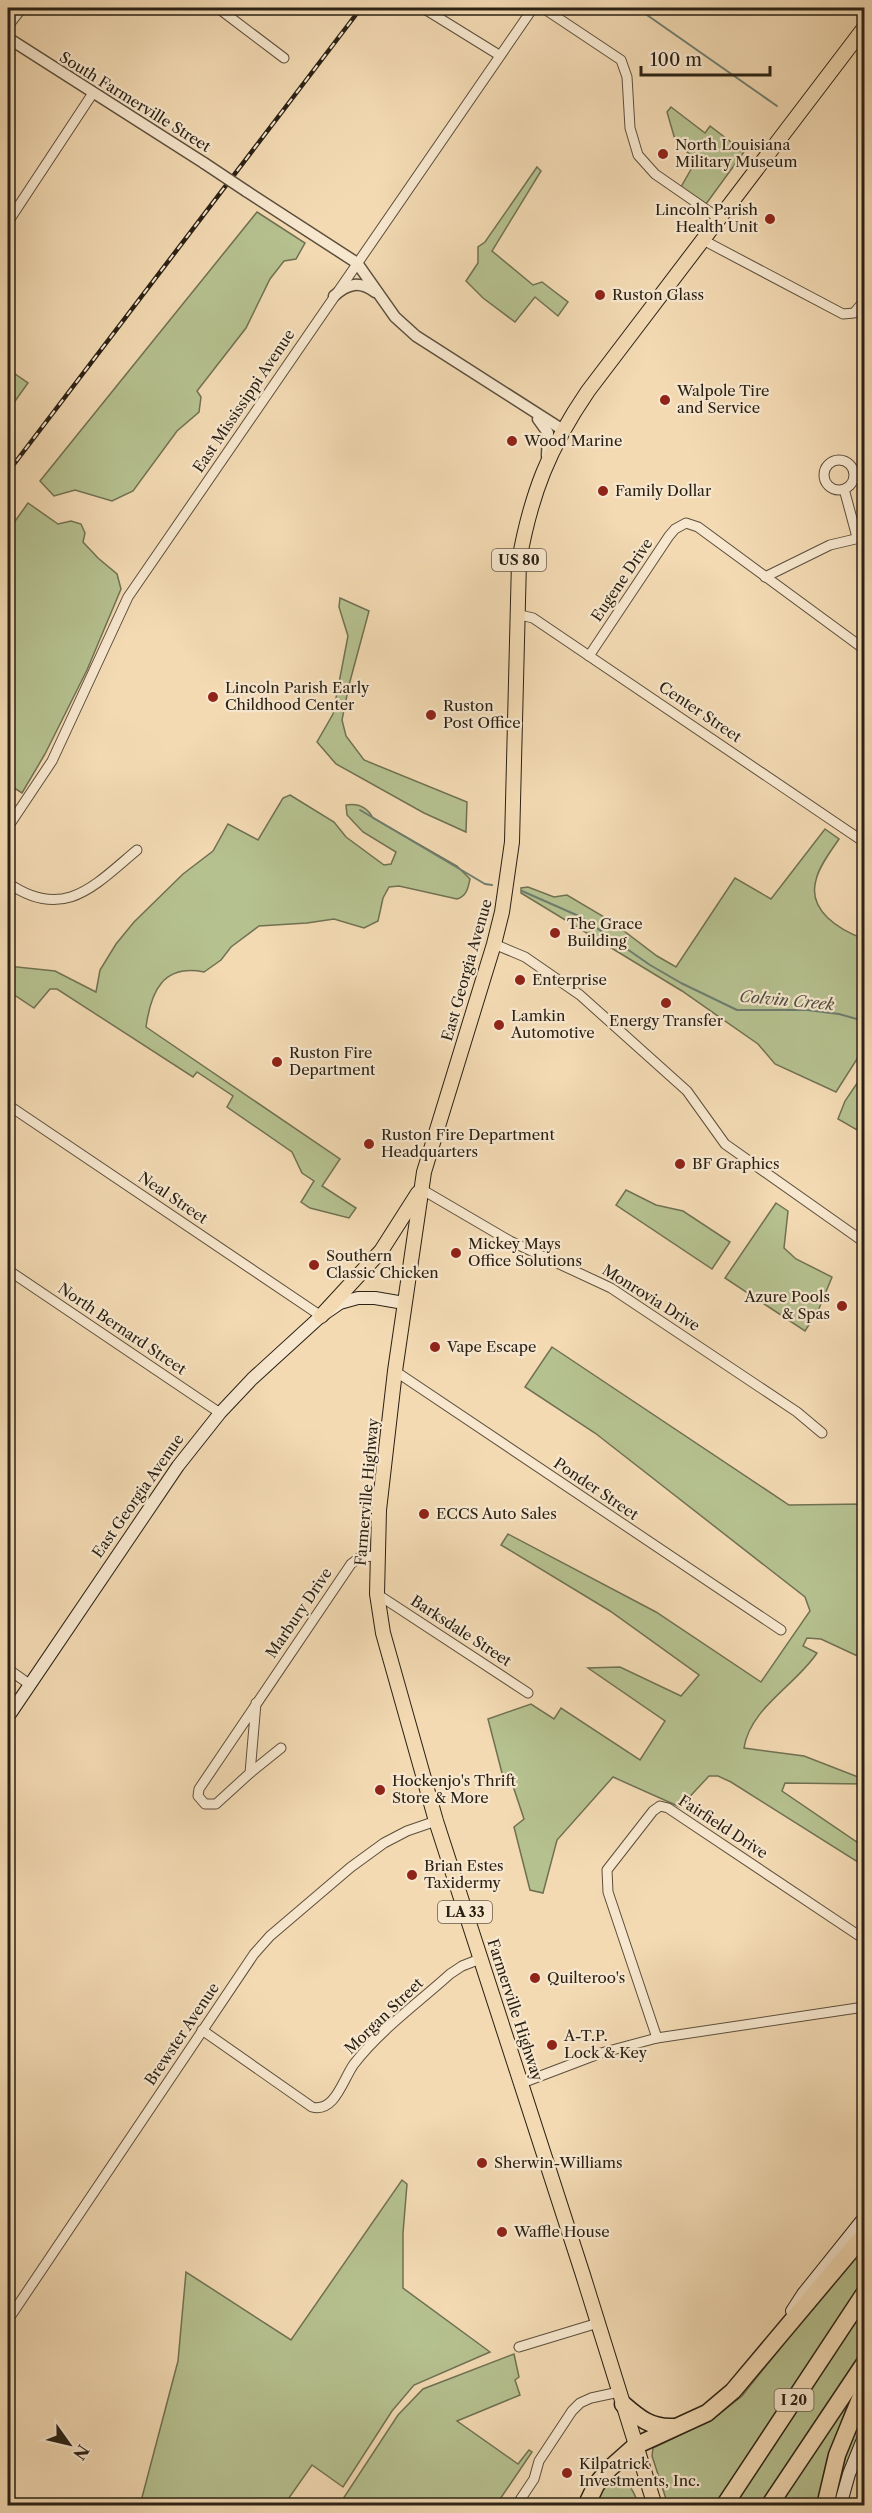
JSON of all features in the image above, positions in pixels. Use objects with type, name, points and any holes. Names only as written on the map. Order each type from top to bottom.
[{"type":"highway","points":[[586,2505],[608,2470],[635,2446],[707,2413],[720,2403],[864,2235]]},
{"type":"highway","name":"I 20","points":[[724,2505],[864,2294]]},
{"type":"highway","name":"I 20","points":[[769,2505],[864,2364]]},
{"type":"highway","points":[[825,2505],[837,2455],[864,2389]]},
{"type":"highway","points":[[621,2398],[645,2422],[655,2426],[677,2426]]},
{"type":"main road","name":"East Georgia Avenue","points":[[8,1717],[152,1502],[220,1413],[252,1379],[321,1316],[340,1303],[358,1298],[375,1298],[404,1303],[424,1172],[502,912],[512,842],[519,561],[525,523],[537,484],[563,430],[588,391],[864,28]]},
{"type":"main road","points":[[321,1316],[381,1251],[421,1189]]},
{"type":"main road","name":"Farmerville Highway","points":[[404,1303],[379,1510],[376,1556],[377,1594],[383,1634],[436,1821],[522,2083],[655,2505]]},
{"type":"main road","points":[[763,2355],[803,2294],[864,2218]]},
{"type":"main road","points":[[840,2505],[849,2474],[864,2437]]},
{"type":"street","points":[[8,26],[22,8]]},
{"type":"street","points":[[218,8],[284,58]]},
{"type":"street","points":[[423,8],[499,55]]},
{"type":"street","name":"East Mississippi Avenue","points":[[8,827],[52,761],[128,597],[533,8]]},
{"type":"street","points":[[543,8],[621,60],[627,77],[630,128],[636,151],[642,162],[655,174],[720,219]]},
{"type":"street","name":"South Farmerville Street","points":[[8,38],[357,263]]},
{"type":"street","points":[[8,222],[93,93]]},
{"type":"street","points":[[703,240],[845,315],[851,314],[864,301]]},
{"type":"street","points":[[357,263],[394,317],[416,336],[563,430]]},
{"type":"street","points":[[334,296],[345,287],[354,284],[363,285],[379,295]]},
{"type":"street","points":[[519,403],[546,429],[549,446],[545,466]]},
{"type":"street","points":[[844,489],[860,537],[830,544],[765,577],[864,649]]},
{"type":"street","name":"Eugene Drive","points":[[590,656],[669,536],[682,524],[698,527],[765,577]]},
{"type":"street","name":"Center Street","points":[[516,614],[533,618],[864,842]]},
{"type":"street","points":[[8,883],[23,892],[43,898],[70,898],[87,891],[137,850]]},
{"type":"street","points":[[494,944],[525,957],[580,995],[687,1091],[725,1144],[864,1242]]},
{"type":"street","name":"Neal Street","points":[[8,1105],[321,1316]]},
{"type":"street","name":"Monrovia Drive","points":[[421,1189],[510,1241],[611,1288],[797,1412],[822,1433]]},
{"type":"street","name":"North Bernard Street","points":[[8,1270],[220,1413]]},
{"type":"street","name":"Ponder Street","points":[[395,1371],[781,1630]]},
{"type":"street","name":"Marbury Drive","points":[[256,1703],[250,1773],[216,1804],[208,1805],[200,1800],[199,1789],[256,1703],[353,1561],[360,1557],[376,1556]]},
{"type":"street","name":"Barksdale Street","points":[[377,1594],[528,1693]]},
{"type":"street","points":[[8,1669],[29,1684]]},
{"type":"street","points":[[250,1773],[281,1748]]},
{"type":"street","name":"Fairfield Drive","points":[[657,2038],[606,1879],[607,1870],[653,1811],[660,1806],[679,1814],[864,1939]]},
{"type":"street","name":"Brewster Avenue","points":[[8,2319],[254,1954],[270,1936],[351,1867],[384,1843],[407,1831],[436,1821]]},
{"type":"street","name":"Morgan Street","points":[[202,2030],[312,2107],[319,2109],[330,2104],[353,2066],[373,2044],[450,1974],[480,1959]]},
{"type":"street","points":[[522,2083],[601,2053],[657,2038],[864,2007]]},
{"type":"street","points":[[519,2347],[598,2324]]},
{"type":"street","points":[[516,2505],[534,2479],[539,2461],[572,2411],[580,2403],[591,2398],[621,2398]]},
{"type":"green space","points":[[671,107],[705,133],[710,126],[744,152],[706,204],[681,187],[694,164],[692,156],[676,143],[667,112]]},
{"type":"green space","points":[[537,167],[541,171],[492,251],[533,285],[542,282],[568,302],[558,316],[535,297],[515,322],[483,298],[466,281],[478,263],[478,247],[485,242]]},
{"type":"green space","points":[[257,212],[305,243],[296,259],[284,261],[270,279],[246,328],[197,391],[201,397],[199,412],[177,431],[133,491],[112,501],[75,490],[54,496],[40,481]]},
{"type":"green space","points":[[8,369],[28,383],[8,411]]},
{"type":"green space","points":[[28,503],[58,524],[71,521],[81,524],[85,533],[83,542],[117,574],[121,589],[87,670],[45,754],[22,793],[8,784],[8,531]]},
{"type":"green space","points":[[340,598],[369,611],[342,720],[346,736],[364,760],[467,802],[466,832],[424,813],[336,764],[317,742],[333,714],[348,636],[339,607]]},
{"type":"green space","points":[[290,795],[334,822],[346,837],[384,865],[391,864],[396,852],[363,832],[347,815],[346,805],[362,807],[373,818],[457,866],[470,879],[466,891],[457,899],[399,886],[389,887],[383,898],[378,921],[364,928],[334,919],[259,926],[231,947],[221,960],[204,972],[178,972],[169,976],[151,1002],[146,1027],[340,1159],[322,1186],[356,1208],[349,1218],[310,1208],[301,1202],[314,1181],[302,1173],[292,1152],[227,1107],[233,1096],[197,1072],[193,1077],[57,989],[50,989],[34,1008],[13,994],[11,984],[8,982],[8,966],[55,971],[96,992],[100,970],[116,944],[134,922],[183,874],[213,851],[228,824],[258,840],[283,798]]},
{"type":"green space","points":[[825,829],[839,839],[816,880],[814,891],[816,901],[821,910],[836,925],[864,939],[864,1048],[836,1092],[775,1064],[758,1044],[682,991],[521,893],[521,888],[528,887],[554,897],[567,895],[611,921],[657,956],[676,967],[735,878],[771,899]]},
{"type":"green space","points":[[864,1073],[864,1134],[838,1119],[845,1101]]},
{"type":"green space","points":[[626,1190],[656,1205],[683,1211],[730,1242],[712,1269],[616,1205]]},
{"type":"green space","points":[[776,1203],[788,1211],[784,1248],[796,1259],[832,1277],[818,1311],[805,1331],[725,1278]]},
{"type":"green space","points":[[552,1347],[789,1505],[864,1504],[864,1659],[821,1639],[807,1638],[803,1646],[817,1653],[764,1709],[748,1734],[744,1748],[804,1756],[858,1777],[864,1776],[864,1784],[785,1783],[782,1791],[864,1847],[864,1866],[718,1776],[709,1776],[680,1807],[613,1777],[557,1840],[543,1893],[530,1890],[514,1827],[524,1819],[512,1783],[502,1773],[488,1719],[531,1704],[554,1719],[561,1708],[640,1760],[665,1721],[588,1668],[620,1667],[681,1696],[699,1675],[610,1611],[501,1545],[508,1534],[656,1612],[761,1682],[810,1611],[805,1597],[595,1433],[525,1387]]},
{"type":"green space","points":[[402,2180],[407,2184],[403,2233],[403,2288],[490,2352],[414,2385],[392,2411],[343,2487],[312,2465],[284,2505],[140,2505],[178,2361],[186,2272],[291,2340]]},
{"type":"green space","points":[[864,2243],[864,2281],[715,2505],[668,2505],[652,2456],[653,2448],[711,2420],[742,2396]]},
{"type":"green space","points":[[864,2309],[864,2348],[759,2505],[733,2506]]},
{"type":"green space","points":[[514,2354],[519,2377],[515,2380],[520,2395],[457,2421],[518,2464],[529,2450],[532,2452],[496,2505],[339,2505],[398,2415],[423,2389]]},
{"type":"green space","points":[[864,2392],[864,2424],[843,2472],[833,2505],[837,2470]]},
{"type":"green space","points":[[845,2404],[847,2406],[835,2442],[820,2505],[777,2506]]},
{"type":"green space","points":[[610,2479],[626,2483],[639,2505],[591,2506]]},
{"type":"waterway","points":[[637,8],[777,106]]},
{"type":"waterway","points":[[860,181],[864,186]]},
{"type":"waterway","name":"Colvin Creek","points":[[360,810],[485,884],[492,885]]},
{"type":"waterway","name":"Colvin Creek","points":[[522,891],[581,917],[650,965],[737,1010],[807,1010],[839,1014],[864,1021]]},
{"type":"railway","points":[[8,472],[361,8]]},
{"type":"place","name":"North Louisiana Military Museum","points":[[663,154]]},
{"type":"place","name":"Lincoln Parish Health Unit","points":[[770,219]]},
{"type":"place","name":"Ruston Glass","points":[[600,295]]},
{"type":"place","name":"Walpole Tire and Service","points":[[665,400]]},
{"type":"place","name":"Wood Marine","points":[[512,441]]},
{"type":"place","name":"Family Dollar","points":[[603,491]]},
{"type":"place","name":"Lincoln Parish Early Childhood Center","points":[[213,697]]},
{"type":"place","name":"Ruston Post Office","points":[[431,715]]},
{"type":"place","name":"The Grace Building","points":[[555,933]]},
{"type":"place","name":"Enterprise","points":[[520,980]]},
{"type":"place","name":"Energy Transfer","points":[[666,1003]]},
{"type":"place","name":"Lamkin Automotive","points":[[499,1025]]},
{"type":"place","name":"Ruston Fire Department","points":[[277,1062]]},
{"type":"place","name":"Ruston Fire Department Headquarters","points":[[369,1144]]},
{"type":"place","name":"BF Graphics","points":[[680,1164]]},
{"type":"place","name":"Mickey Mays Office Solutions","points":[[456,1253]]},
{"type":"place","name":"Southern Classic Chicken","points":[[314,1265]]},
{"type":"place","name":"Azure Pools & Spas","points":[[842,1306]]},
{"type":"place","name":"Vape Escape","points":[[435,1347]]},
{"type":"place","name":"ECCS Auto Sales","points":[[424,1514]]},
{"type":"place","name":"Hockenjo's Thrift Store & More","points":[[380,1790]]},
{"type":"place","name":"Brian Estes Taxidermy","points":[[412,1875]]},
{"type":"place","name":"Quilteroo's","points":[[535,1978]]},
{"type":"place","name":"A-T.P. Lock & Key","points":[[552,2045]]},
{"type":"place","name":"Sherwin-Williams","points":[[482,2163]]},
{"type":"place","name":"Waffle House","points":[[502,2232]]},
{"type":"place","name":"Kilpatrick Investments, Inc.","points":[[567,2473]]}]
